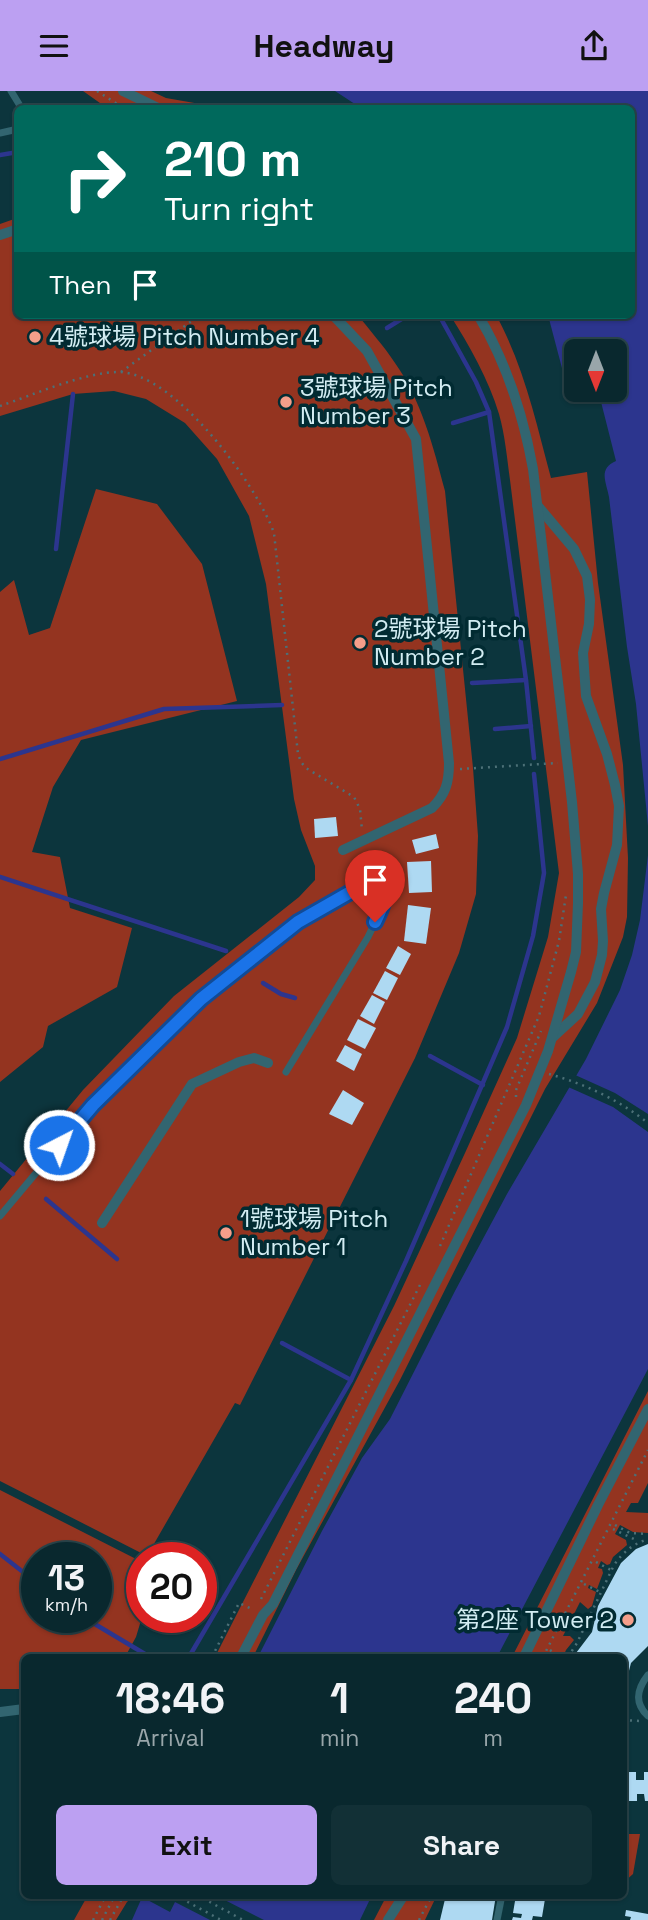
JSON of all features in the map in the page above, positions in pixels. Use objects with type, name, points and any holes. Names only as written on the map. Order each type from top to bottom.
[{"type":"street","points":[[123,91],[152,105]]},
{"type":"street","points":[[337,319],[367,351],[416,439],[449,763],[449,781],[445,792],[432,807],[343,850]]},
{"type":"street","points":[[242,1654],[263,1615],[273,1604],[519,1117],[539,1075],[552,1038],[576,952],[578,874],[565,733],[528,443],[513,386],[480,319]]},
{"type":"street","points":[[537,505],[574,549],[587,576],[589,624],[583,653],[586,696],[607,754],[619,806],[617,845],[601,909],[602,955],[595,982],[578,1014],[552,1038]]},
{"type":"street","points":[[102,1223],[192,1084],[239,1062],[254,1058],[268,1063]]},
{"type":"street","points":[[525,1654],[598,1504],[648,1409]]},
{"type":"street","points":[[0,1712],[21,1709]]},
{"type":"street","points":[[388,1920],[401,1899]]},
{"type":"lane","points":[[0,1216],[93,1105],[201,999],[298,922],[382,874],[386,885],[383,906],[368,937],[286,1072]]},
{"type":"lane","points":[[648,1675],[639,1690],[638,1700],[641,1709],[648,1716]]},
{"type":"lane","points":[[498,1920],[501,1899]]},
{"type":"path","points":[[97,91],[119,105]]},
{"type":"path","points":[[121,372],[194,319]]},
{"type":"path","points":[[0,406],[80,379],[121,372],[140,377],[165,392],[197,419],[225,451],[269,520],[274,533],[298,754],[306,768],[354,797],[360,809],[363,840]]},
{"type":"path","points":[[474,768],[544,764]]},
{"type":"path","points":[[440,1248],[539,1016],[559,941],[566,890]]},
{"type":"path","points":[[516,1090],[528,1061]]},
{"type":"path","points":[[539,1071],[590,1088],[624,1106],[648,1123]]},
{"type":"path","points":[[261,1599],[421,1285]]},
{"type":"path","points":[[544,1654],[648,1450]]},
{"type":"path","points":[[640,1542],[614,1527],[648,1537]]},
{"type":"path","points":[[570,1654],[621,1555],[648,1537]]},
{"type":"path","points":[[596,1562],[611,1570]]},
{"type":"path","points":[[584,1584],[601,1593]]},
{"type":"path","points":[[214,1654],[239,1603],[263,1615]]},
{"type":"path","points":[[567,1618],[584,1627]]},
{"type":"path","points":[[550,1650],[556,1654]]},
{"type":"path","points":[[627,1720],[639,1720],[648,1726]]},
{"type":"path","points":[[93,1920],[104,1899]]},
{"type":"path","points":[[102,1920],[113,1899]]},
{"type":"path","points":[[110,1920],[122,1899]]},
{"type":"path","points":[[182,1899],[221,1920]]},
{"type":"path","points":[[204,1899],[243,1920]]},
{"type":"path","points":[[419,1920],[430,1899]]},
{"type":"shaded area","points":[[83,91],[151,91],[166,98],[206,105],[103,105]]},
{"type":"shaded area","points":[[335,91],[648,91],[648,826],[636,704],[605,476],[607,468],[616,461],[601,403],[627,402],[627,339],[564,339],[563,372],[549,319],[635,319],[635,105],[356,105]]},
{"type":"shaded area","points":[[14,219],[14,319],[361,319],[391,357],[412,392],[431,442],[445,491],[473,768],[478,836],[476,894],[459,953],[415,1058],[240,1405],[235,1403],[155,1542],[126,1542],[126,1545],[0,1481],[0,1191],[83,1090],[174,996],[299,897],[315,880],[315,866],[301,830],[294,799],[266,584],[249,516],[217,459],[185,423],[146,399],[114,391],[73,394],[0,416],[0,224]]},
{"type":"shaded area","points":[[452,319],[498,319],[522,374],[551,478],[587,472],[598,583],[623,765],[628,858],[627,917],[623,937],[597,1003],[545,1089],[400,1380],[296,1570],[254,1654],[217,1654],[394,1306],[465,1153],[517,1038],[548,937],[559,873],[504,438],[490,388]]},
{"type":"shaded area","points":[[96,489],[157,504],[202,564],[237,701],[81,740],[53,787],[32,852],[60,857],[70,908],[132,928],[117,987],[48,1026],[43,1047],[0,1082],[0,592],[14,580],[29,635],[50,628]]},
{"type":"shaded area","points":[[648,855],[648,1369],[499,1654],[260,1654],[362,1458],[390,1419],[507,1194],[586,1059],[620,990],[640,920]]},
{"type":"shaded area","points":[[648,1391],[648,1483],[638,1503],[631,1503],[626,1512],[648,1513],[648,1533],[633,1532],[620,1525],[615,1534],[626,1540],[627,1545],[613,1557],[610,1564],[601,1561],[598,1568],[602,1569],[603,1573],[597,1589],[589,1585],[588,1588],[596,1592],[592,1606],[588,1609],[580,1602],[563,1636],[570,1636],[574,1640],[564,1654],[514,1654]]},
{"type":"shaded area","points":[[0,1490],[103,1542],[21,1542],[21,1633],[112,1633],[112,1547],[126,1554],[126,1633],[137,1633],[127,1654],[21,1654],[21,1689],[0,1689]]},
{"type":"shaded area","points":[[627,1834],[640,1834],[633,1874],[627,1879]]},
{"type":"shaded area","points":[[86,1899],[130,1899],[116,1920],[74,1920]]},
{"type":"shaded area","points":[[141,1899],[370,1899],[360,1920],[132,1920]]},
{"type":"shaded area","points":[[385,1899],[435,1899],[425,1920],[374,1920]]},
{"type":"pier","points":[[573,1074],[615,1093],[648,1114],[648,1132],[613,1107],[566,1086]]},
{"type":"pier","points":[[146,1899],[223,1899],[264,1920],[210,1920],[175,1902],[170,1912]]},
{"type":"building","points":[[336,817],[338,836],[315,838],[314,819]]},
{"type":"building","points":[[436,834],[439,848],[416,854],[412,840]]},
{"type":"building","points":[[431,861],[432,892],[409,893],[407,862]]},
{"type":"building","points":[[408,905],[431,908],[426,944],[404,941]]},
{"type":"building","points":[[398,946],[411,954],[400,975],[386,968]]},
{"type":"building","points":[[385,971],[398,978],[387,1000],[373,993]]},
{"type":"building","points":[[372,995],[385,1002],[374,1024],[360,1016]]},
{"type":"building","points":[[358,1019],[376,1028],[365,1049],[347,1040]]},
{"type":"building","points":[[345,1045],[362,1054],[354,1071],[336,1061]]},
{"type":"building","points":[[343,1090],[364,1103],[352,1125],[329,1114]]},
{"type":"building","points":[[648,1544],[648,1646],[631,1663],[627,1678],[627,1654],[575,1654],[592,1632],[598,1606],[621,1563],[636,1549]]},
{"type":"building","points":[[627,1772],[636,1772],[636,1780],[644,1780],[644,1772],[648,1772],[648,1801],[645,1801],[644,1794],[637,1794],[637,1801],[627,1801]]},
{"type":"building","points":[[445,1899],[495,1899],[492,1920],[440,1920]]},
{"type":"building","points":[[515,1899],[545,1899],[542,1917],[512,1920],[513,1917],[521,1918],[522,1914],[513,1913]]},
{"type":"building","points":[[626,1910],[648,1914],[648,1920],[630,1920],[631,1917],[625,1916]]},
{"type":"waterway","points":[[0,155],[14,153]]},
{"type":"waterway","points":[[387,328],[402,319]]},
{"type":"waterway","points":[[441,319],[476,382],[489,412],[526,680],[534,758]]},
{"type":"waterway","points":[[56,549],[73,394]]},
{"type":"waterway","points":[[453,423],[489,412]]},
{"type":"waterway","points":[[472,683],[526,680]]},
{"type":"waterway","points":[[0,759],[164,709],[282,705]]},
{"type":"waterway","points":[[495,729],[531,726]]},
{"type":"waterway","points":[[191,1654],[351,1380],[406,1261],[507,1027],[533,936],[544,873],[534,774]]},
{"type":"waterway","points":[[0,877],[226,951]]},
{"type":"waterway","points":[[263,983],[281,994],[295,998]]},
{"type":"waterway","points":[[430,1056],[483,1085]]},
{"type":"waterway","points":[[0,1164],[13,1174]]},
{"type":"waterway","points":[[46,1199],[117,1259]]},
{"type":"waterway","points":[[282,1343],[351,1380]]},
{"type":"waterway","points":[[0,1554],[21,1570]]},
{"type":"waterway","points":[[110,1633],[145,1654]]},
{"type":"place","name":"4號球場 Pitch Number 4","points":[[35,337]]},
{"type":"place","name":"3號球場 Pitch Number 3","points":[[286,402]]},
{"type":"place","name":"2號球場 Pitch Number 2","points":[[360,643]]},
{"type":"place","name":"1號球場 Pitch Number 1","points":[[226,1233]]},
{"type":"place","name":"第2座 Tower 2","points":[[628,1620]]},
{"type":"route","points":[[59,1145],[93,1105],[201,999],[298,922],[382,874],[386,885],[383,906],[375,922]]}]
